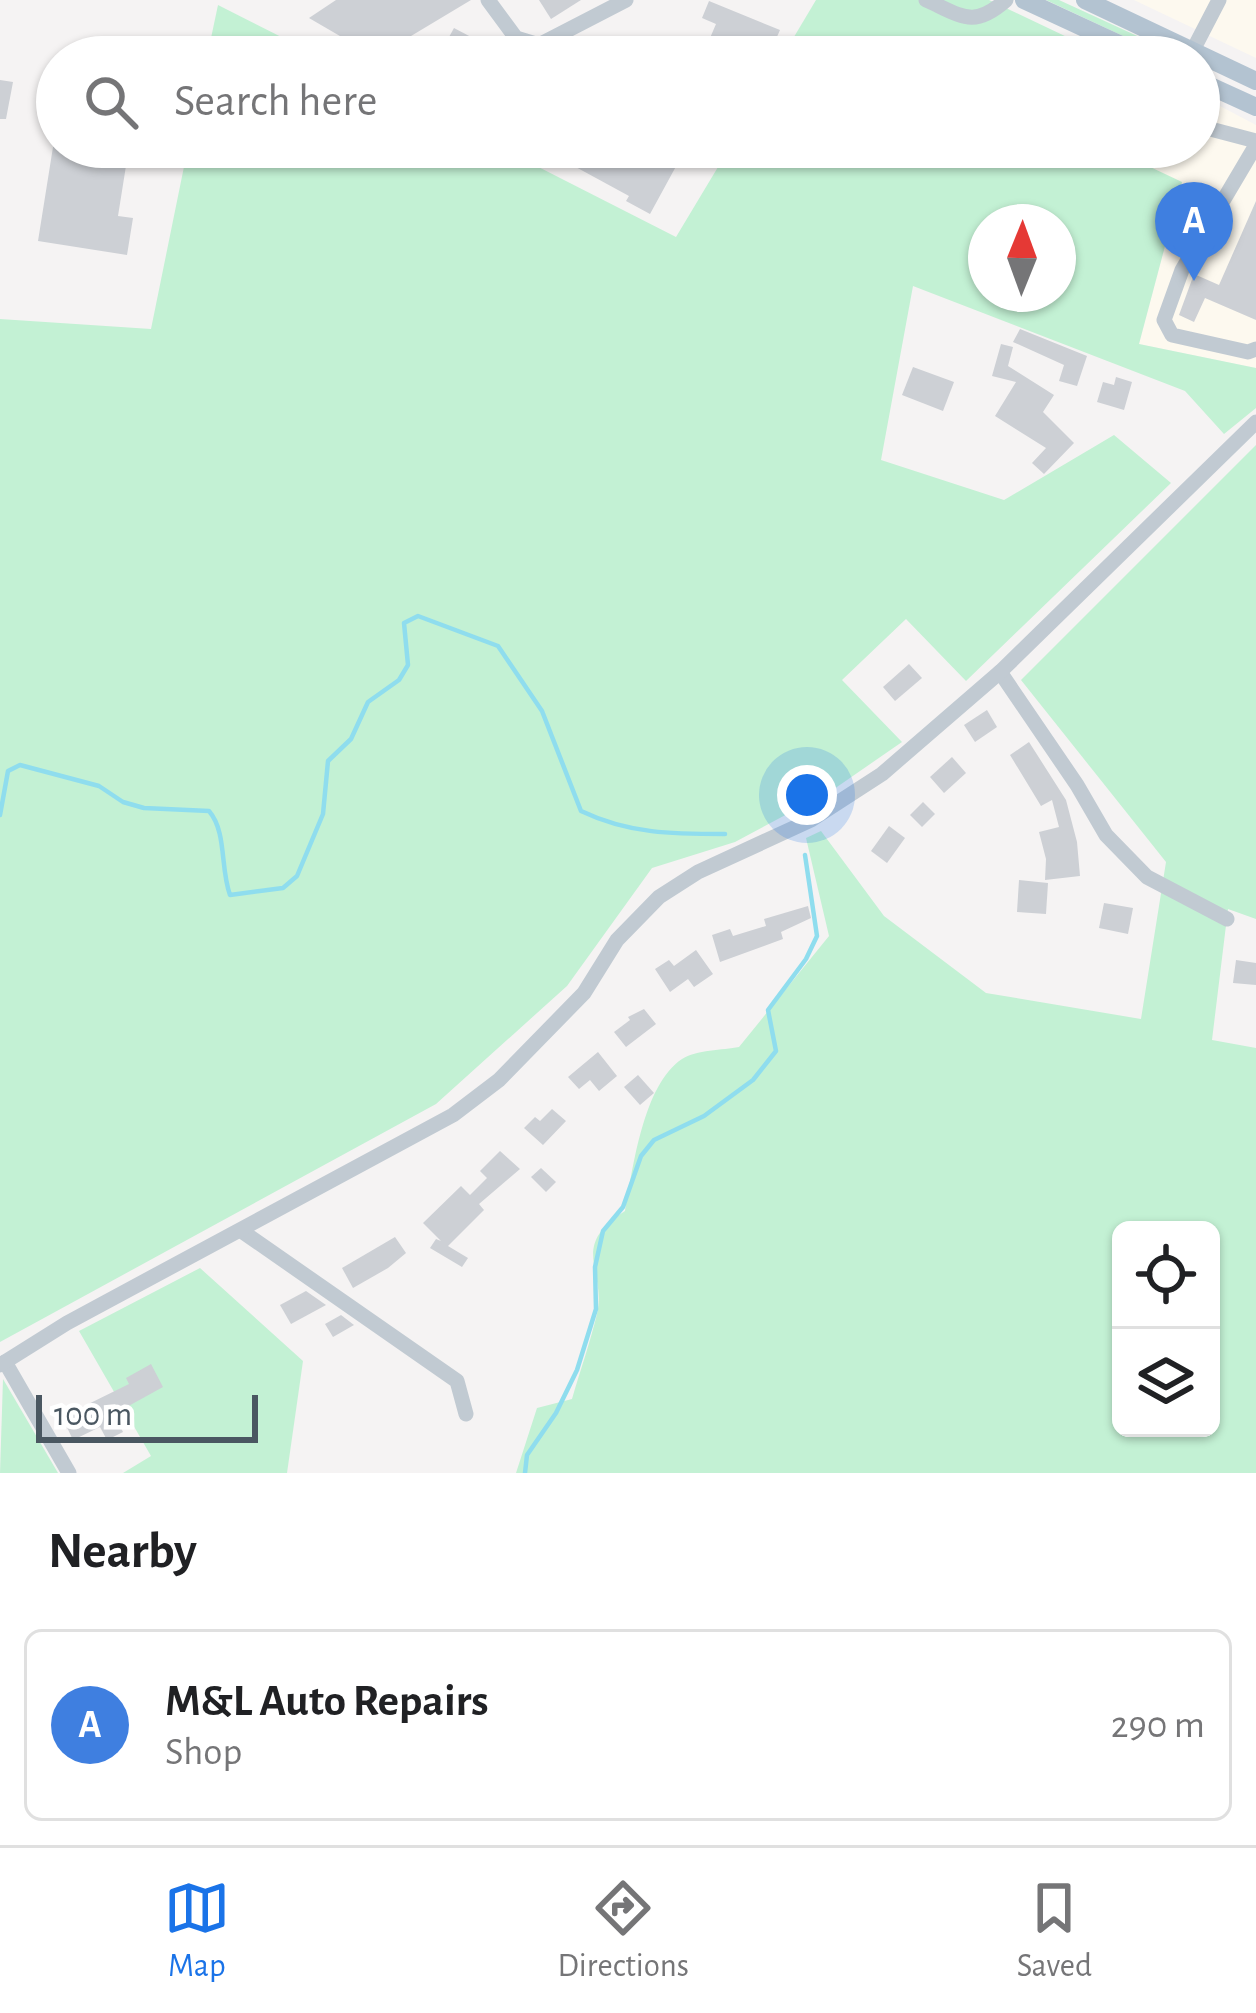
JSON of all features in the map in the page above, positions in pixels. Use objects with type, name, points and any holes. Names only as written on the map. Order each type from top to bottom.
[{"type":"main road","points":[[1024,0],[1102,36]]},
{"type":"main road","points":[[1085,0],[1159,36]]},
{"type":"main road","points":[[1220,65],[1256,81]]},
{"type":"main road","points":[[1220,91],[1256,107]]},
{"type":"street","points":[[488,0],[515,36]]},
{"type":"street","points":[[556,36],[626,0]]},
{"type":"street","points":[[926,0],[975,19],[1006,0]]},
{"type":"street","points":[[1200,36],[1219,0]]},
{"type":"street","points":[[1220,133],[1256,145],[1182,270],[1164,320],[1172,335],[1248,352],[1256,349]]},
{"type":"street","points":[[69,1473],[3,1363],[68,1323],[454,1115],[499,1080],[584,994],[617,940],[659,897],[698,872],[811,820],[881,774],[1000,672],[1256,422]]},
{"type":"street","points":[[1000,672],[1106,835],[1147,877],[1227,919]]},
{"type":"street","points":[[243,1232],[457,1382],[466,1414]]},
{"type":"shaded area","points":[[1134,0],[1256,0],[1256,58],[1220,41],[1220,36],[1210,36]]},
{"type":"shaded area","points":[[1220,106],[1256,125],[1256,368],[1139,344],[1182,183],[1149,168],[1220,168]]},
{"type":"green space","points":[[816,0],[989,0],[1065,36],[795,36]]},
{"type":"green space","points":[[1046,0],[1059,0],[1137,36],[1123,36]]},
{"type":"green space","points":[[218,5],[279,36],[211,36]]},
{"type":"green space","points":[[184,168],[540,168],[676,237],[717,168],[1152,168],[1182,182],[1139,344],[1256,368],[1256,408],[1224,434],[1185,391],[980,312],[1076,312],[1076,204],[968,204],[968,307],[913,286],[881,460],[1004,500],[1114,435],[1171,483],[966,681],[906,619],[842,680],[902,742],[834,789],[735,842],[652,868],[567,986],[436,1104],[0,1342],[0,319],[151,329]]},
{"type":"green space","points":[[1256,445],[1256,919],[1228,909],[1212,1040],[1256,1048],[1256,1473],[516,1473],[537,1408],[572,1399],[597,1314],[594,1248],[608,1224],[625,1211],[636,1151],[658,1088],[682,1059],[739,1047],[829,936],[806,838],[821,831],[884,916],[986,993],[1141,1019],[1166,862],[1021,680]]},
{"type":"green space","points":[[200,1268],[303,1361],[287,1473],[123,1473],[151,1456],[79,1331]]},
{"type":"green space","points":[[3,1379],[58,1473],[0,1473]]},
{"type":"building","points":[[336,0],[471,0],[411,36],[340,36],[309,18]]},
{"type":"building","points":[[539,0],[581,0],[551,19]]},
{"type":"building","points":[[709,1],[780,30],[777,36],[711,36],[716,24],[702,18]]},
{"type":"building","points":[[0,80],[13,82],[6,119],[0,119]]},
{"type":"building","points":[[50,168],[126,168],[118,216],[133,218],[127,255],[38,241]]},
{"type":"building","points":[[578,168],[675,168],[650,214],[626,201],[629,196]]},
{"type":"building","points":[[1256,201],[1256,320],[1205,298],[1194,322],[1179,315],[1194,274],[1219,285]]},
{"type":"building","points":[[1020,329],[1087,356],[1077,386],[1059,381],[1064,365],[1013,342]]},
{"type":"building","points":[[1001,344],[1013,347],[1008,366],[1054,395],[1043,412],[1074,443],[1044,474],[1032,463],[1046,448],[995,416],[1016,382],[992,376]]},
{"type":"building","points":[[913,367],[954,382],[943,411],[902,395]]},
{"type":"building","points":[[1116,377],[1132,382],[1124,410],[1097,402],[1103,382],[1114,385]]},
{"type":"building","points":[[909,664],[922,678],[895,701],[883,687]]},
{"type":"building","points":[[987,710],[997,727],[975,742],[964,725]]},
{"type":"building","points":[[1029,742],[1066,800],[1080,876],[1045,880],[1039,832],[1059,827],[1052,800],[1041,806],[1010,755]]},
{"type":"building","points":[[952,757],[966,773],[944,793],[930,777]]},
{"type":"building","points":[[923,802],[935,814],[922,827],[910,815]]},
{"type":"building","points":[[889,826],[905,838],[887,863],[871,851]]},
{"type":"building","points":[[1019,880],[1048,883],[1046,914],[1017,912]]},
{"type":"building","points":[[1104,903],[1133,908],[1128,934],[1099,928]]},
{"type":"building","points":[[808,906],[811,918],[781,932],[783,939],[720,962],[712,935],[730,929],[733,936],[766,926],[764,919]]},
{"type":"building","points":[[696,950],[713,974],[694,987],[688,979],[670,992],[655,969],[669,960],[674,966]]},
{"type":"building","points":[[1236,960],[1256,963],[1256,985],[1233,983]]},
{"type":"building","points":[[644,1009],[656,1024],[626,1047],[614,1032]]},
{"type":"building","points":[[598,1052],[617,1076],[599,1091],[590,1080],[579,1089],[568,1077]]},
{"type":"building","points":[[638,1075],[654,1093],[640,1105],[624,1087]]},
{"type":"building","points":[[552,1109],[566,1121],[543,1145],[524,1128]]},
{"type":"building","points":[[500,1151],[520,1169],[479,1204],[484,1210],[448,1246],[468,1258],[462,1267],[430,1248],[436,1239],[441,1241],[423,1223],[461,1186],[470,1195],[487,1178],[480,1171]]},
{"type":"building","points":[[541,1168],[556,1182],[546,1192],[531,1177]]},
{"type":"building","points":[[395,1237],[406,1253],[353,1288],[342,1268]]},
{"type":"building","points":[[306,1291],[326,1305],[291,1324],[280,1305]]},
{"type":"building","points":[[341,1315],[354,1325],[333,1337],[325,1324]]},
{"type":"building","points":[[151,1364],[163,1387],[114,1414],[123,1432],[107,1440],[100,1427],[73,1440],[62,1417],[129,1384],[126,1378]]},
{"type":"waterway","points":[[0,815],[8,771],[20,765],[99,786],[123,802],[144,808],[209,811],[218,829],[230,895],[283,888],[297,876],[323,814],[328,761],[351,739],[368,702],[399,680],[408,665],[404,623],[418,616],[498,646],[542,711],[581,811],[634,828],[725,834]]},
{"type":"waterway","points":[[525,1473],[527,1455],[556,1413],[577,1370],[596,1309],[595,1267],[603,1231],[623,1207],[641,1156],[654,1140],[704,1116],[753,1080],[776,1051],[768,1010],[817,936],[805,855]]},
{"type":"place","name":"M&L Auto Repairs","points":[[1194,281]]}]
